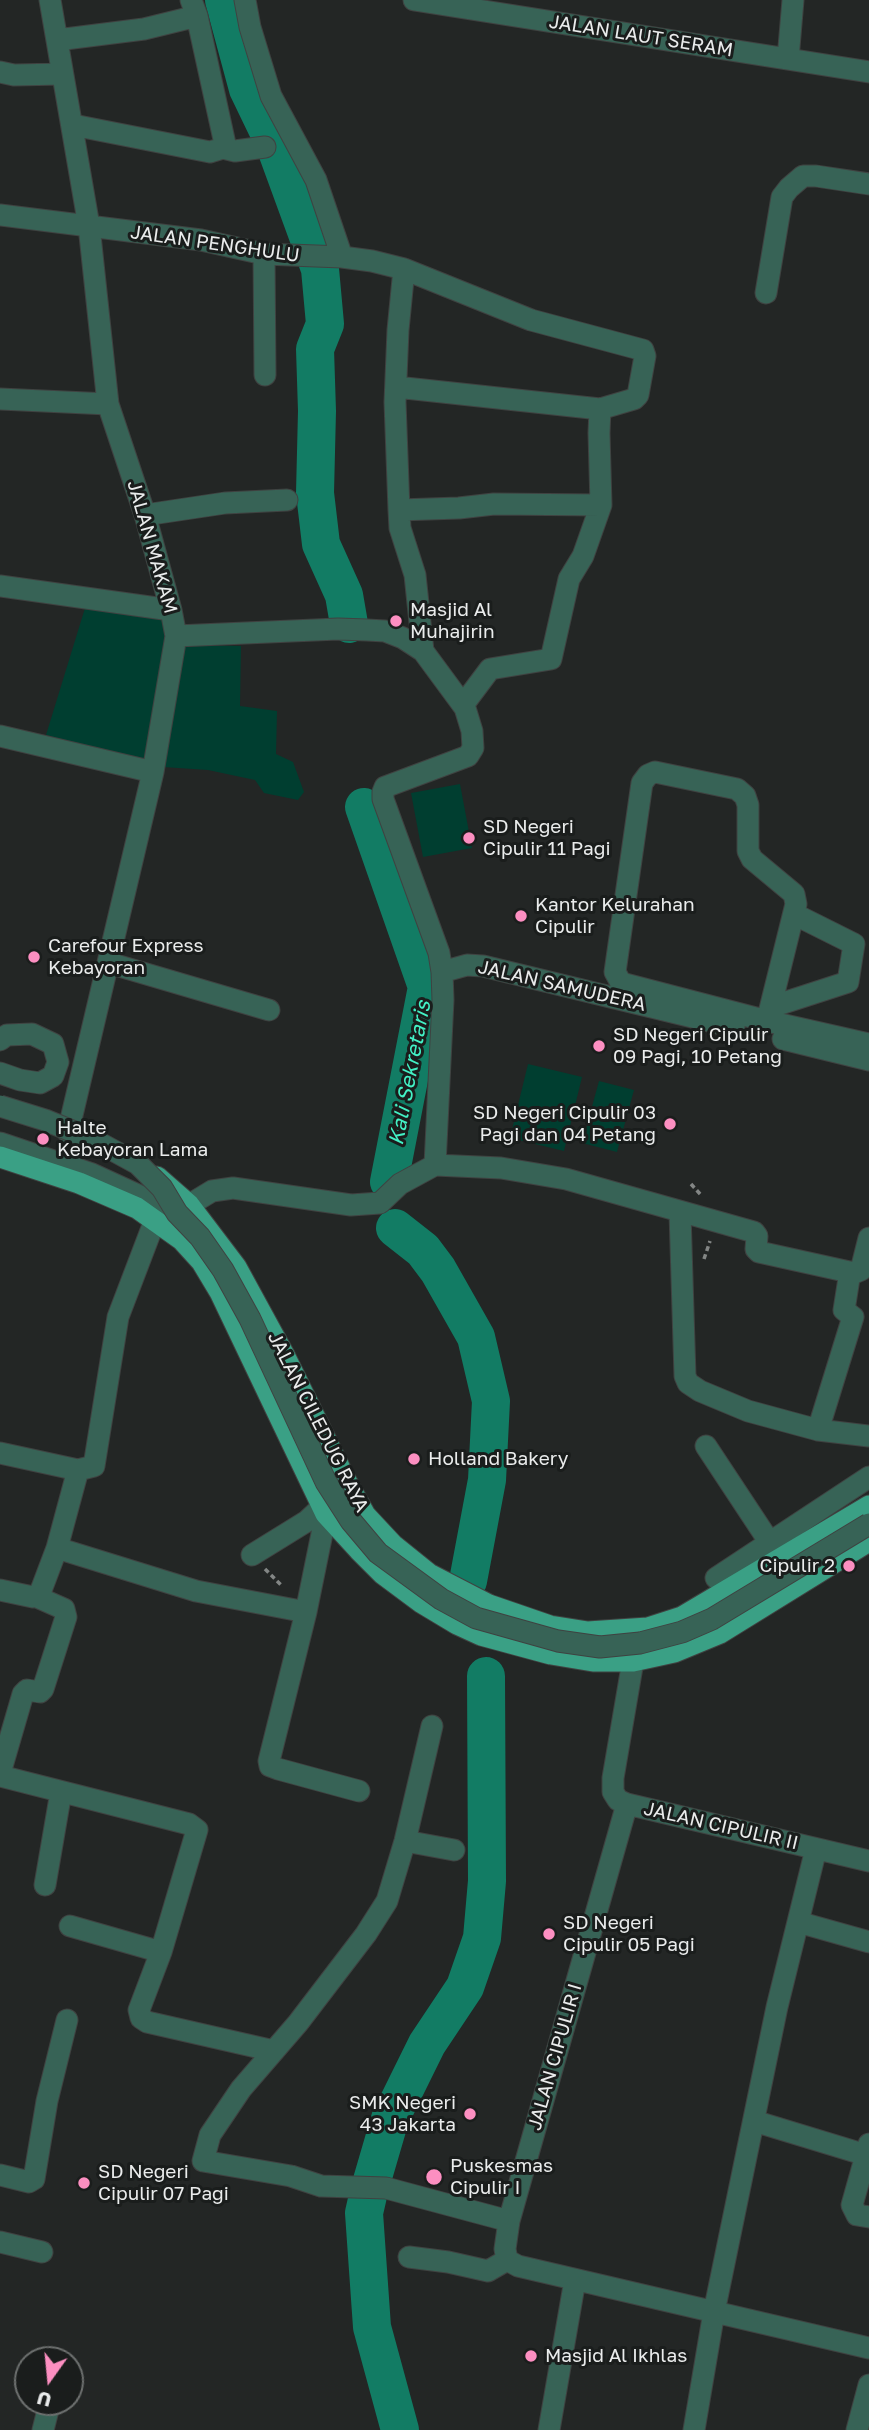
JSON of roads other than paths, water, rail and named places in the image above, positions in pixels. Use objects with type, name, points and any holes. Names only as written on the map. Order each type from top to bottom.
[{"type":"main road","name":"JALAN CILEDUG RAYA","points":[[0,1114],[68,1132],[159,1179],[236,1266],[365,1516],[393,1545],[429,1574],[489,1605],[550,1626],[588,1632],[648,1628],[682,1618],[775,1551],[869,1506]]},
{"type":"main road","name":"JALAN CILEDUG RAYA","points":[[0,1157],[79,1182],[137,1208],[182,1240],[202,1262],[220,1292],[324,1510],[383,1574],[422,1603],[457,1624],[501,1642],[551,1654],[593,1661],[633,1661],[674,1652],[720,1633],[869,1541]]},
{"type":"street","name":"JALAN MAKAM","points":[[50,0],[89,226],[108,404],[145,515],[176,636],[153,772],[68,1132]]},
{"type":"street","points":[[245,0],[250,27],[271,96],[316,180],[342,257]]},
{"type":"street","name":"JALAN LAUT SERAM","points":[[414,0],[869,72]]},
{"type":"street","points":[[788,59],[793,0]]},
{"type":"street","points":[[57,40],[144,29],[194,8],[225,144],[223,148]]},
{"type":"street","points":[[0,72],[14,75],[62,74]]},
{"type":"street","points":[[73,125],[210,152],[223,148],[235,151],[265,147]]},
{"type":"street","points":[[766,293],[782,197],[789,188],[803,176],[869,184]]},
{"type":"street","name":"JALAN PENGHULU","points":[[0,215],[201,240],[264,254],[372,261],[404,270],[531,320],[643,349],[645,356],[638,395],[634,399],[600,409]]},
{"type":"street","points":[[264,254],[265,375]]},
{"type":"street","points":[[404,270],[396,387],[399,510],[400,528],[415,575],[423,651]]},
{"type":"street","points":[[396,387],[600,409],[598,433],[601,505],[583,556],[569,579],[551,659],[490,669],[463,705]]},
{"type":"street","points":[[0,399],[108,404]]},
{"type":"street","points":[[145,515],[225,503],[287,500]]},
{"type":"street","points":[[399,510],[458,509],[494,504],[601,505]]},
{"type":"street","points":[[0,586],[171,610]]},
{"type":"street","points":[[176,636],[338,629],[385,631],[403,638],[423,651],[463,705],[472,731],[473,748],[468,756],[385,787],[383,792],[383,799],[439,953],[442,972],[435,1165]]},
{"type":"street","points":[[0,736],[153,772]]},
{"type":"street","points":[[769,1014],[796,904],[794,894],[752,859],[748,850],[748,805],[745,796],[737,789],[724,786],[656,772],[648,775],[642,783],[615,972],[621,983],[769,1014],[869,1044]]},
{"type":"street","points":[[769,1014],[848,982],[854,944],[794,914]]},
{"type":"street","points":[[109,963],[269,1010]]},
{"type":"street","name":"JALAN SAMUDERA","points":[[442,972],[467,965],[483,966],[869,1060]]},
{"type":"street","points":[[0,1040],[6,1035],[32,1034],[53,1044],[58,1062],[53,1076],[40,1083],[0,1073]]},
{"type":"street","points":[[0,1107],[58,1125],[96,1141],[138,1164],[183,1209],[239,1297],[326,1482],[351,1521],[378,1553],[441,1599],[476,1618],[558,1641],[600,1647],[640,1643],[682,1632],[712,1619],[869,1524]]},
{"type":"street","points":[[0,1143],[183,1209]]},
{"type":"street","points":[[183,1209],[212,1191],[233,1188],[351,1205],[380,1203],[400,1184],[435,1165],[502,1168],[566,1179],[754,1232],[757,1236],[756,1249],[759,1252],[850,1272],[857,1273],[860,1270],[869,1238]]},
{"type":"street","points":[[680,1213],[685,1376],[688,1382],[700,1391],[748,1411],[817,1430],[869,1436]]},
{"type":"street","points":[[0,1453],[78,1470],[94,1466],[118,1317],[155,1220]]},
{"type":"street","points":[[817,1430],[853,1317],[844,1310],[850,1272]]},
{"type":"street","points":[[706,1446],[798,1586]]},
{"type":"street","points":[[37,1597],[57,1548],[78,1470]]},
{"type":"street","points":[[716,1578],[775,1551],[869,1477]]},
{"type":"street","points":[[252,1555],[324,1510]]},
{"type":"street","points":[[324,1510],[306,1612],[273,1741],[270,1766],[359,1791]]},
{"type":"street","points":[[57,1548],[196,1591],[306,1612]]},
{"type":"street","points":[[0,1590],[37,1597],[64,1609],[66,1617],[43,1689],[40,1692],[27,1690],[23,1694],[0,1774],[189,1824],[197,1830],[161,1952],[139,2010],[141,2018],[147,2022],[274,2051]]},
{"type":"street","points":[[626,1804],[618,1800],[613,1792],[613,1778],[633,1661]]},
{"type":"street","points":[[432,1726],[405,1841],[387,1901],[366,1934],[241,2089],[210,2135],[204,2161],[291,2176],[321,2186],[386,2189],[509,2221]]},
{"type":"street","points":[[45,1885],[61,1792]]},
{"type":"street","name":"JALAN CIPULIR II","points":[[626,1804],[869,1859]]},
{"type":"street","name":"JALAN CIPULIR I","points":[[507,2260],[505,2249],[509,2221],[626,1804]]},
{"type":"street","points":[[405,1841],[454,1850]]},
{"type":"street","points":[[694,2430],[714,2312],[754,2121],[816,1849]]},
{"type":"street","points":[[798,1922],[869,1942]]},
{"type":"street","points":[[70,1926],[161,1952]]},
{"type":"street","points":[[0,2175],[29,2182],[34,2179],[47,2101],[67,2020]]},
{"type":"street","points":[[754,2121],[868,2150],[852,2205],[857,2215],[869,2217]]},
{"type":"street","points":[[0,2242],[42,2252]]},
{"type":"street","points":[[409,2257],[488,2271],[507,2260],[517,2266],[869,2348]]},
{"type":"street","points":[[549,2430],[575,2280]]},
{"type":"street","points":[[857,2430],[869,2385]]},
{"type":"waterway","points":[[224,0],[248,89],[274,143],[320,269],[325,324],[315,349],[315,493],[321,544],[344,595],[349,624]]},
{"type":"waterway","name":"Kali Sekretaris","points":[[364,807],[427,987],[389,1182]]},
{"type":"waterway","name":"Kali Sekretaris","points":[[395,1228],[423,1250],[438,1270],[476,1337],[491,1401],[487,1480],[468,1581]]},
{"type":"waterway","points":[[371,2184],[390,2119],[427,2044],[465,1987],[482,1938],[487,1881],[486,1676]]},
{"type":"waterway","points":[[369,2191],[364,2213],[372,2327],[400,2430]]},
{"type":"place","name":"Masjid Al Muhajirin","points":[[396,621]]},
{"type":"place","name":"SD Negeri Cipulir 11 Pagi","points":[[469,838]]},
{"type":"place","name":"Kantor Kelurahan Cipulir","points":[[521,916]]},
{"type":"place","name":"Carefour Express Kebayoran","points":[[34,957]]},
{"type":"place","name":"SD Negeri Cipulir 09 Pagi, 10 Petang","points":[[599,1046]]},
{"type":"place","name":"SD Negeri Cipulir 03 Pagi dan 04 Petang","points":[[670,1124]]},
{"type":"place","name":"Halte Kebayoran Lama","points":[[43,1139]]},
{"type":"place","name":"Holland Bakery","points":[[414,1459]]},
{"type":"place","name":"Cipulir 2","points":[[849,1566]]},
{"type":"place","name":"SD Negeri Cipulir 05 Pagi","points":[[549,1934]]},
{"type":"place","name":"SMK Negeri 43 Jakarta","points":[[470,2114]]},
{"type":"place","name":"Puskesmas Cipulir I","points":[[434,2177]]},
{"type":"place","name":"SD Negeri Cipulir 07 Pagi","points":[[84,2183]]},
{"type":"place","name":"Masjid Al Ikhlas","points":[[531,2356]]}]
